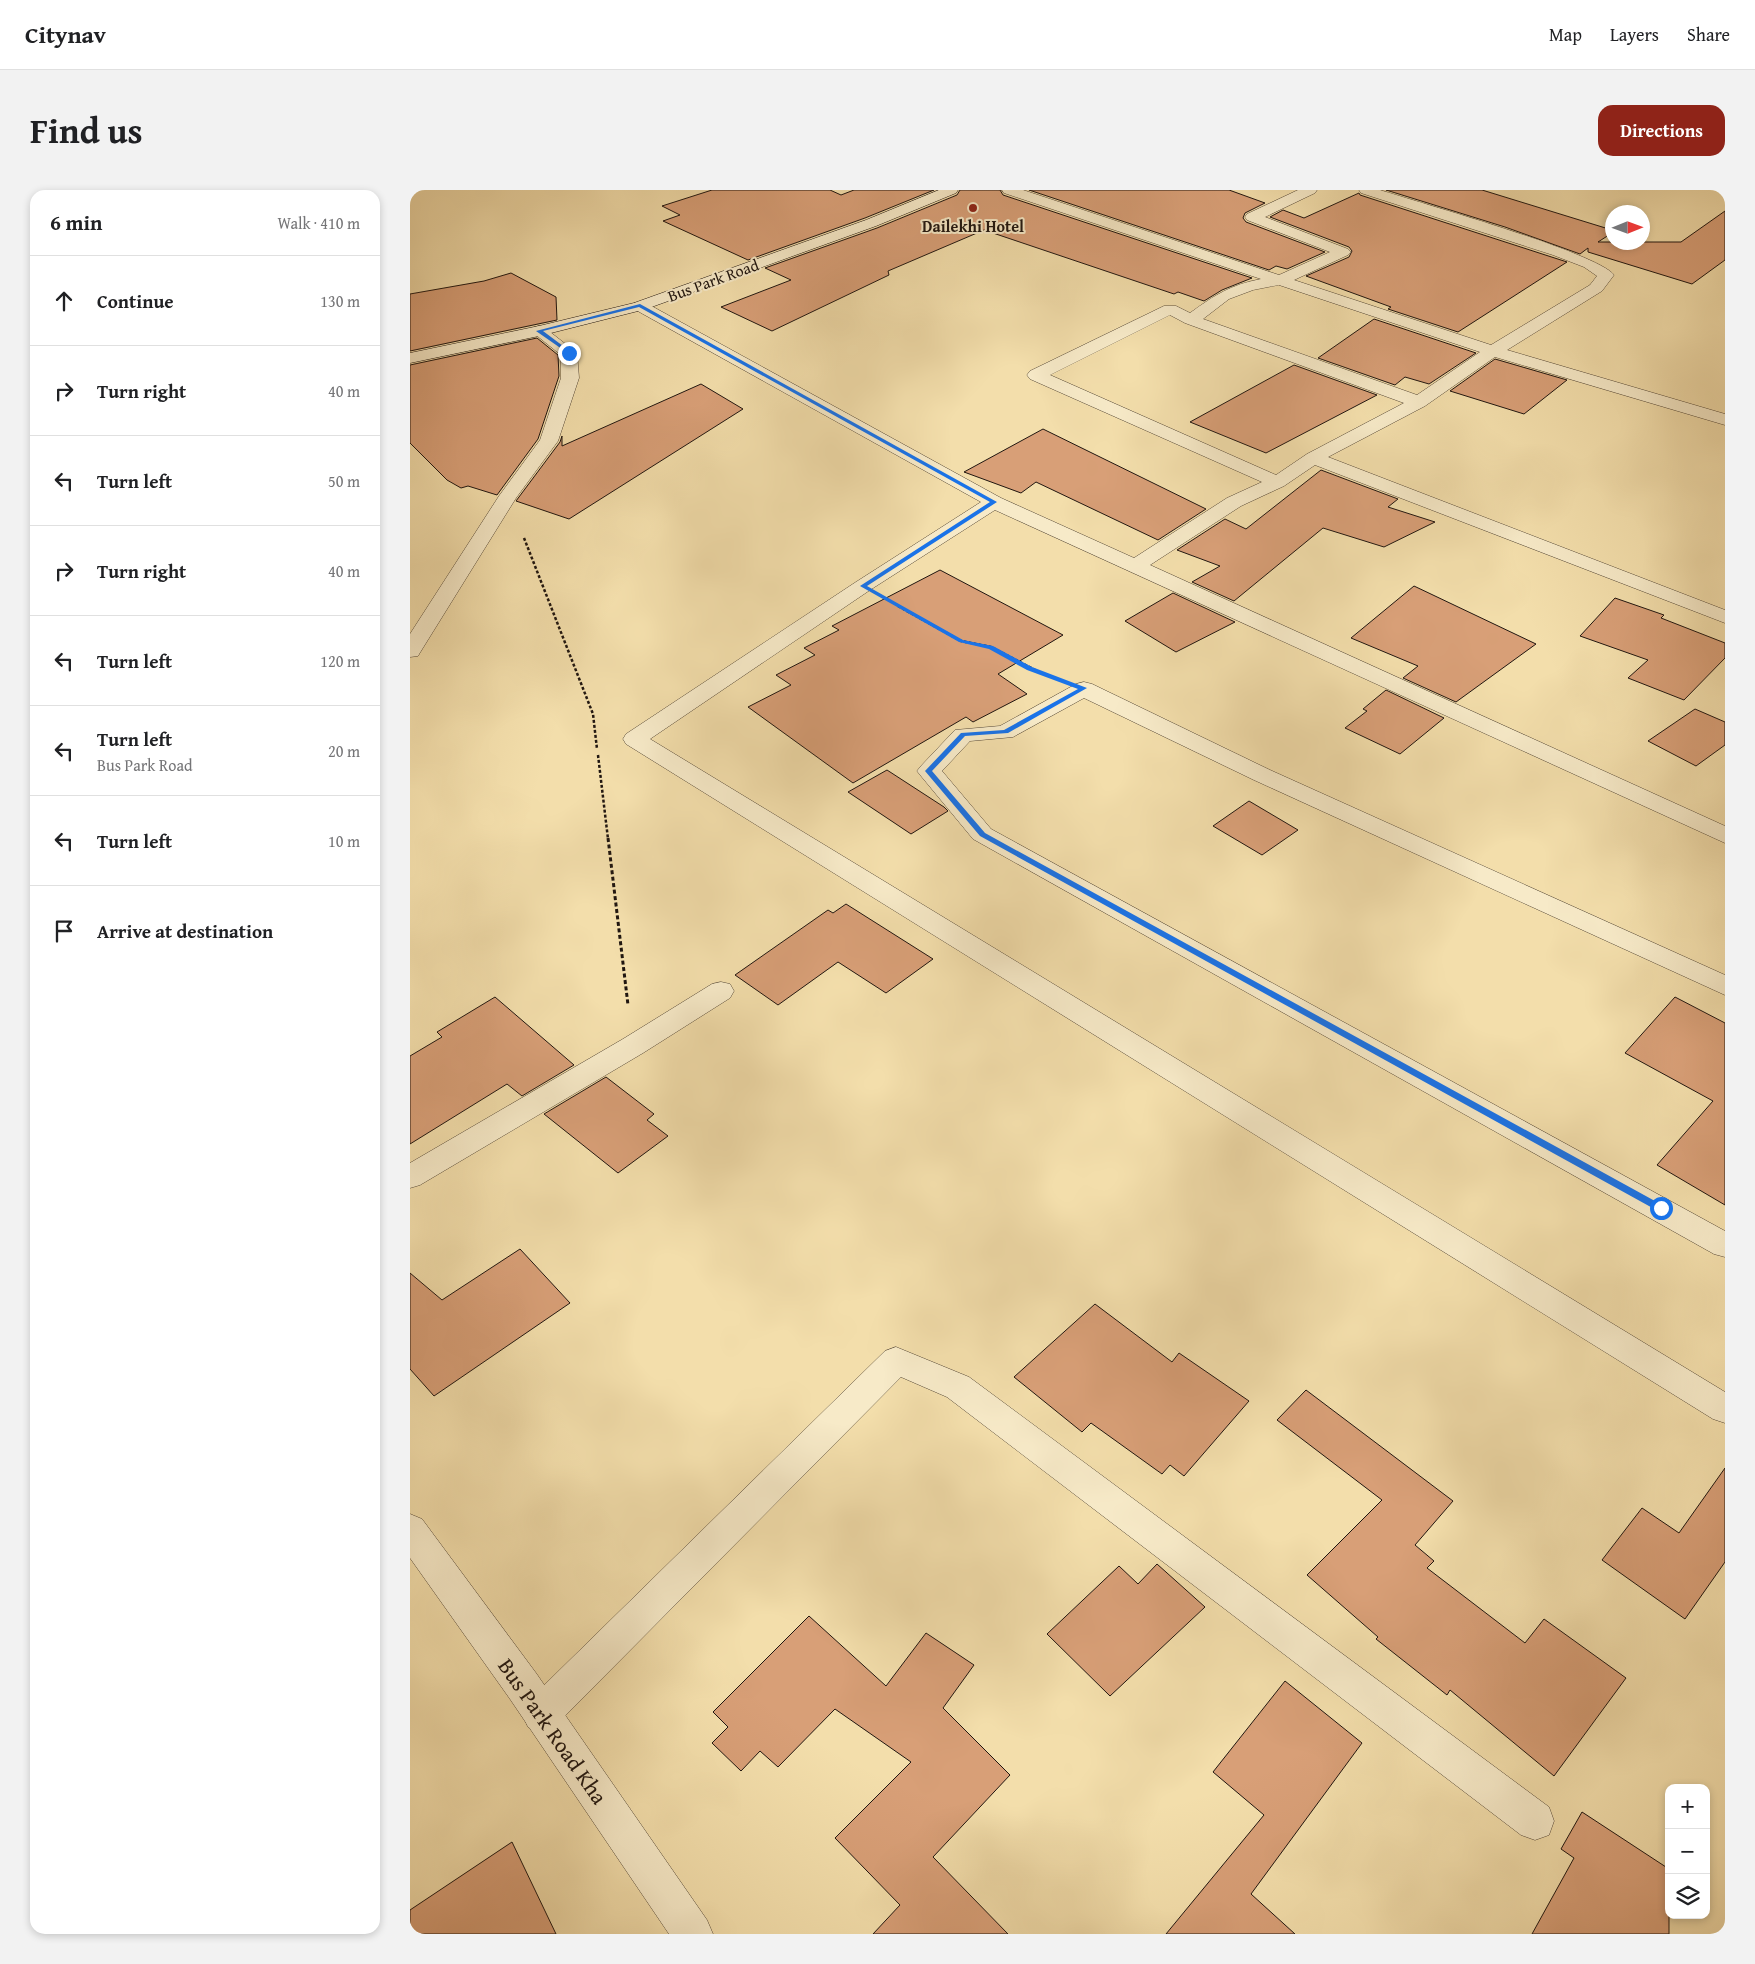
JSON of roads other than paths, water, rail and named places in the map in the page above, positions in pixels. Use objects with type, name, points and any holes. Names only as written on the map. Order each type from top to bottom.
[{"type":"street","name":"Bus Park Road","points":[[410,358],[539,331],[640,306],[872,223],[951,190]]},
{"type":"street","points":[[1009,190],[1493,351],[1725,420]]},
{"type":"street","points":[[1191,320],[1223,296],[1249,286],[1280,280],[1342,252],[1252,216],[1310,190]]},
{"type":"street","points":[[1135,566],[1234,502],[1277,482],[1313,458],[1419,402],[1493,351],[1596,288],[1606,275],[1589,264],[1558,252],[1366,190]]},
{"type":"street","points":[[640,306],[994,502],[1725,835]]},
{"type":"street","points":[[1277,482],[1036,375],[1170,309],[1191,320],[1419,402]]},
{"type":"street","points":[[410,651],[508,496],[549,441],[570,378],[569,353],[539,331]]},
{"type":"street","points":[[1313,458],[1725,617]]},
{"type":"street","points":[[994,502],[862,586],[634,739],[1725,1410]]},
{"type":"street","points":[[1725,986],[1262,775],[1084,688],[1006,732],[963,734],[929,771],[982,834],[1725,1245]]},
{"type":"street","points":[[410,1177],[632,1046],[721,991]]},
{"type":"street","points":[[541,1714],[896,1361],[958,1387],[1535,1822]]},
{"type":"street","name":"Bus Park Road Kha","points":[[410,1530],[541,1714],[693,1934]]},
{"type":"place","name":"Dailekhi Hotel","points":[[973,208]]}]
